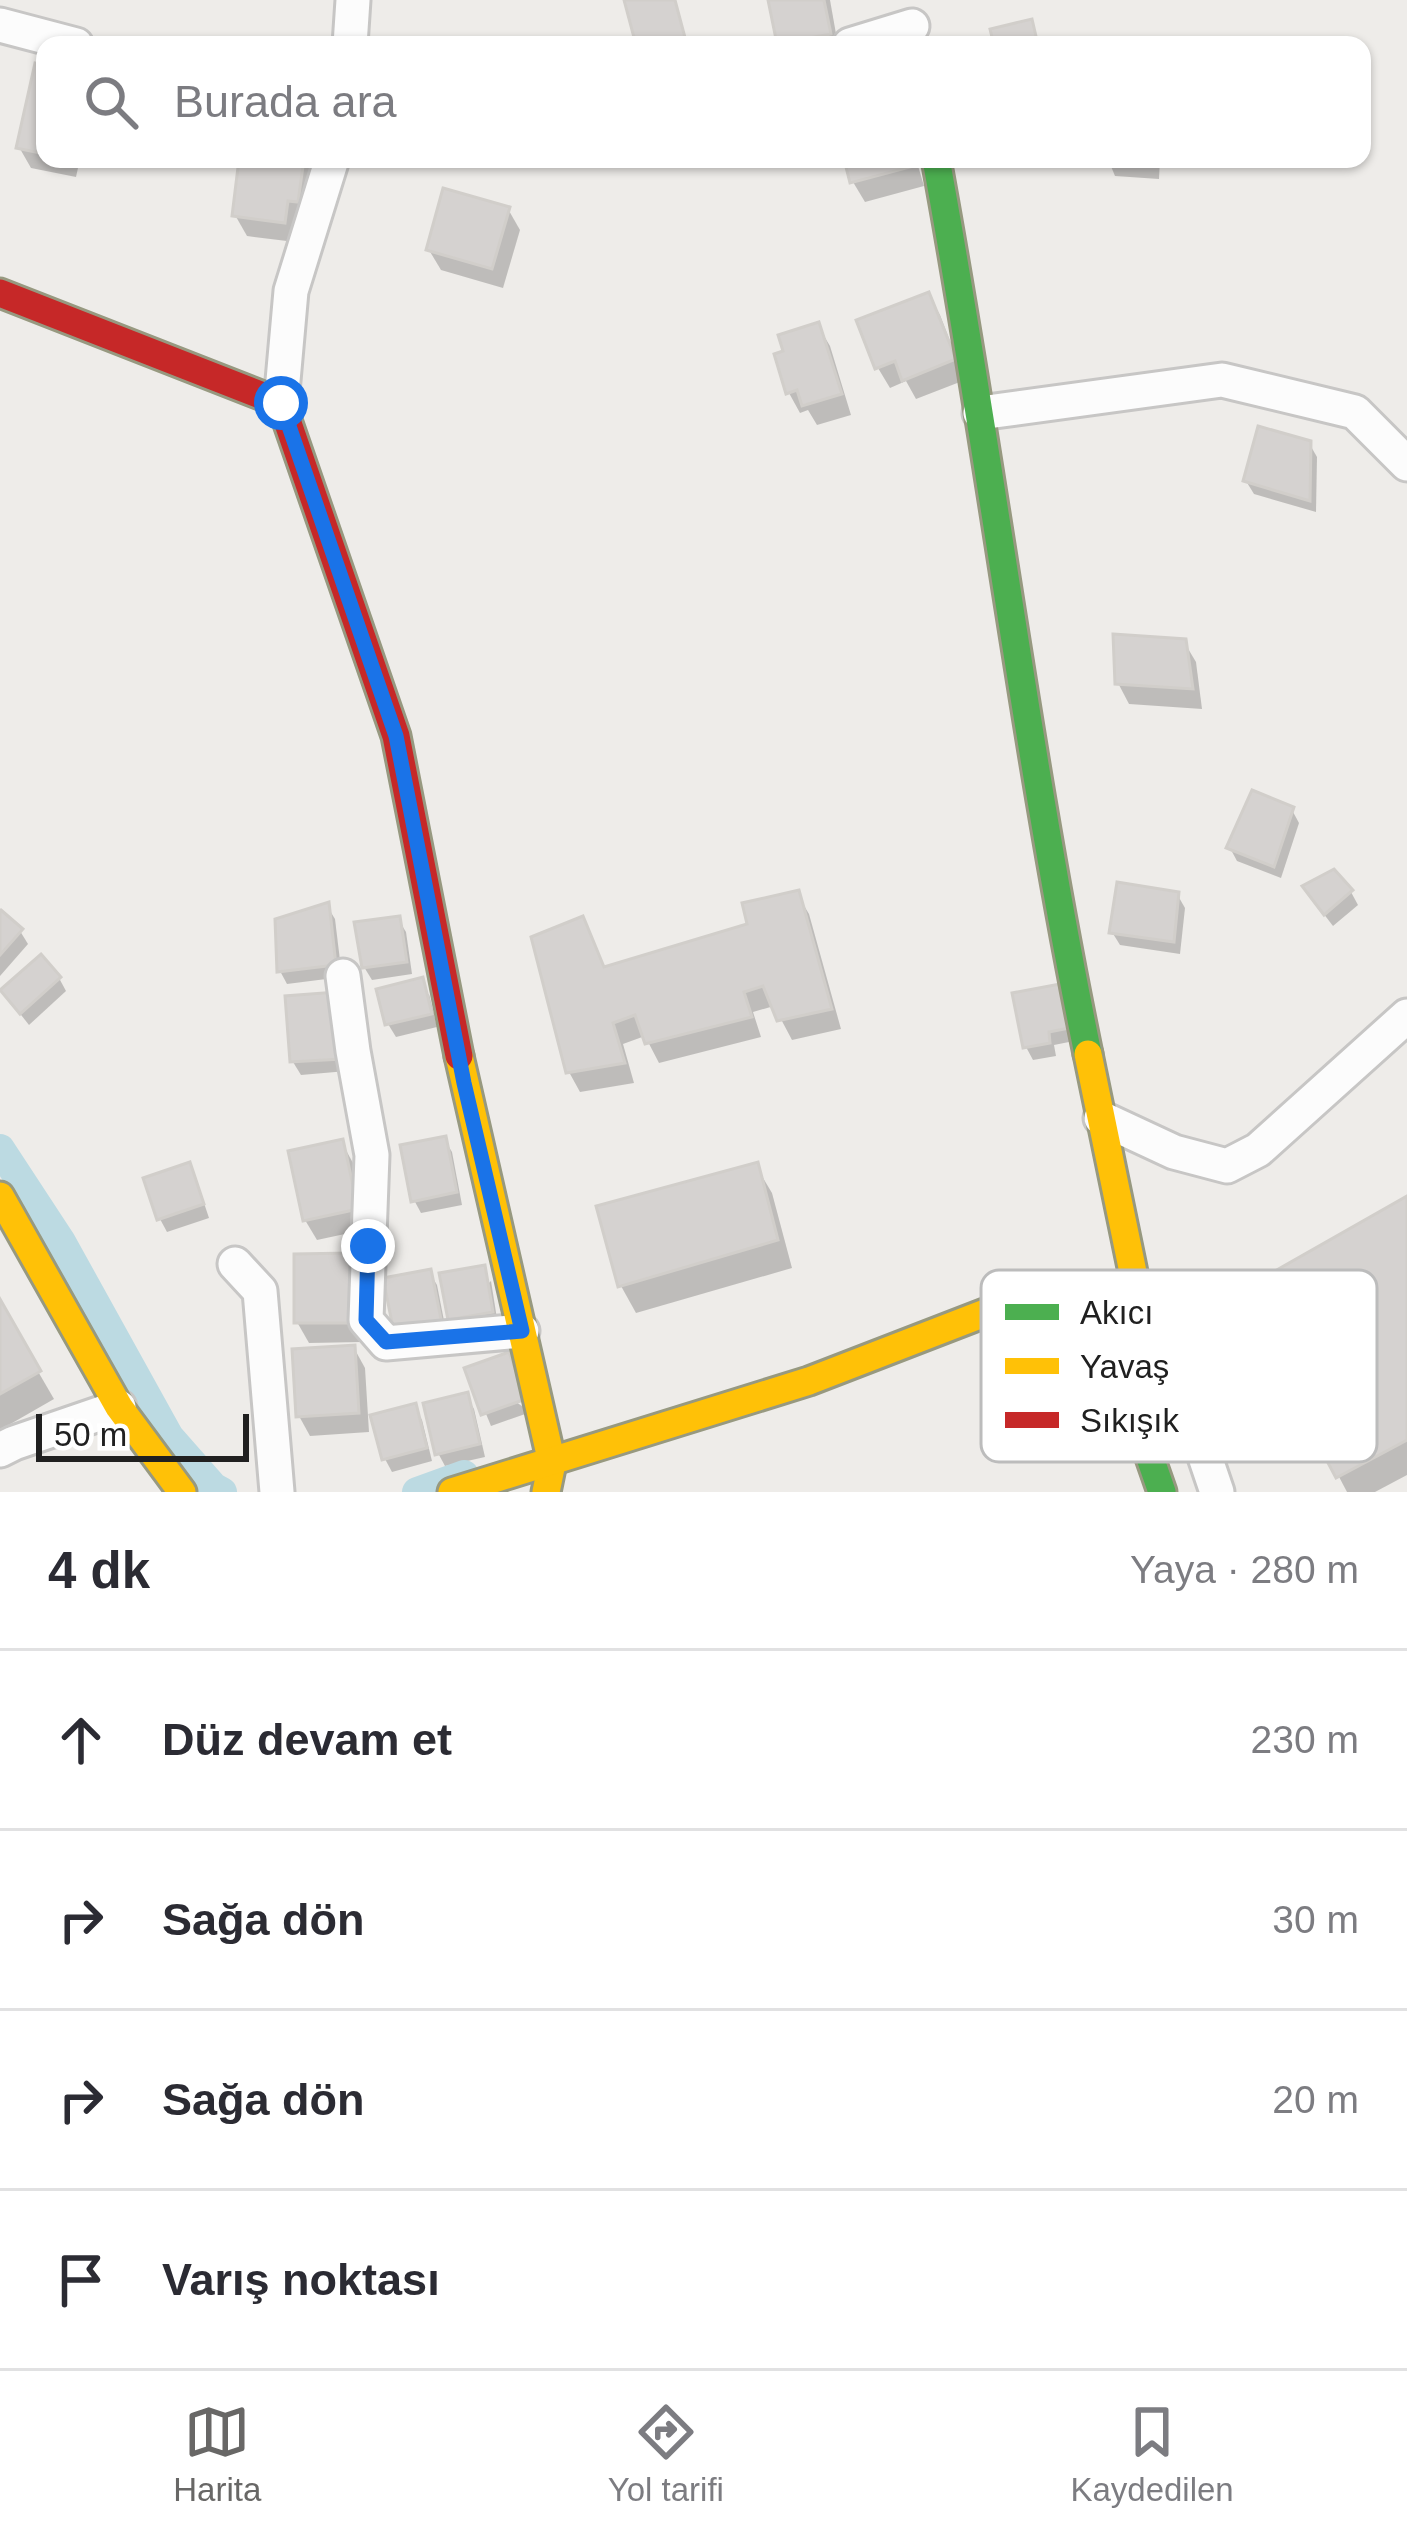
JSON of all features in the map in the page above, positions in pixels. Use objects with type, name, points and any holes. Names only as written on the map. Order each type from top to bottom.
[{"type":"street","points":[[351,36],[353,0]]},
{"type":"street","points":[[877,36],[912,24]]},
{"type":"street","points":[[0,25],[42,36]]},
{"type":"street","points":[[329,168],[291,291],[281,403],[396,736],[464,1083],[553,1463],[546,1492]]},
{"type":"street","points":[[938,168],[1060,917],[1133,1270]]},
{"type":"street","points":[[0,293],[281,403]]},
{"type":"street","points":[[980,413],[1222,380],[1355,412],[1407,464]]},
{"type":"street","points":[[344,976],[373,1155],[366,1320],[386,1342],[522,1331]]},
{"type":"street","points":[[1102,1118],[1174,1152],[1227,1166],[1258,1150],[1407,1016]]},
{"type":"street","points":[[0,1196],[119,1407],[182,1492]]},
{"type":"street","points":[[235,1264],[260,1291],[277,1486]]},
{"type":"street","points":[[452,1492],[808,1381],[981,1315]]},
{"type":"street","points":[[0,1450],[119,1407]]},
{"type":"street","points":[[1151,1462],[1162,1492]]},
{"type":"street","points":[[1207,1462],[1217,1492]]},
{"type":"building","points":[[624,0],[675,0],[685,36],[634,36]]},
{"type":"building","points":[[768,0],[824,0],[831,34],[775,36]]},
{"type":"building","points":[[1032,19],[1036,36],[992,36],[990,29]]},
{"type":"building","points":[[35,63],[36,63],[36,152],[16,148]]},
{"type":"building","points":[[238,168],[303,168],[298,202],[288,201],[285,223],[232,216]]},
{"type":"building","points":[[846,168],[906,168],[850,183]]},
{"type":"building","points":[[443,188],[510,207],[492,269],[426,250]]},
{"type":"building","points":[[929,292],[956,359],[902,381],[895,361],[875,369],[856,320]]},
{"type":"building","points":[[819,322],[842,394],[802,406],[797,390],[786,394],[774,354],[783,351],[778,335]]},
{"type":"building","points":[[1258,426],[1311,441],[1310,501],[1243,481]]},
{"type":"building","points":[[1113,634],[1186,639],[1193,689],[1115,684]]},
{"type":"building","points":[[1252,790],[1294,807],[1274,867],[1226,848]]},
{"type":"building","points":[[1334,869],[1353,890],[1324,915],[1302,886]]},
{"type":"building","points":[[1117,882],[1179,892],[1174,942],[1109,933]]},
{"type":"building","points":[[799,890],[832,1009],[777,1021],[763,986],[744,992],[752,1017],[645,1044],[635,1015],[613,1023],[625,1063],[566,1073],[531,937],[583,916],[604,967],[747,924],[742,903]]},
{"type":"building","points":[[329,902],[336,965],[277,972],[275,919]]},
{"type":"building","points":[[0,911],[23,929],[0,955]]},
{"type":"building","points":[[400,916],[407,962],[362,968],[354,922]]},
{"type":"building","points":[[41,954],[61,977],[20,1014],[0,990]]},
{"type":"building","points":[[423,977],[432,1014],[385,1025],[376,989]]},
{"type":"building","points":[[1060,984],[1069,1028],[1049,1032],[1050,1043],[1023,1048],[1012,993]]},
{"type":"building","points":[[336,992],[341,1059],[290,1062],[285,996]]},
{"type":"building","points":[[446,1136],[457,1192],[411,1202],[400,1145]]},
{"type":"building","points":[[343,1139],[358,1209],[303,1221],[288,1151]]},
{"type":"building","points":[[190,1162],[204,1204],[157,1220],[143,1178]]},
{"type":"building","points":[[758,1162],[778,1240],[618,1287],[596,1206]]},
{"type":"building","points":[[1407,1196],[1407,1440],[1377,1456],[1377,1270],[1277,1270]]},
{"type":"building","points":[[350,1253],[352,1323],[294,1323],[294,1254]]},
{"type":"building","points":[[485,1265],[493,1312],[448,1320],[439,1273]]},
{"type":"building","points":[[431,1269],[442,1324],[394,1333],[383,1278]]},
{"type":"building","points":[[0,1299],[41,1371],[0,1394]]},
{"type":"building","points":[[355,1345],[359,1413],[296,1417],[292,1349]]},
{"type":"building","points":[[509,1352],[526,1399],[481,1415],[464,1368]]},
{"type":"building","points":[[468,1392],[480,1444],[435,1455],[423,1403]]},
{"type":"building","points":[[416,1403],[427,1448],[382,1460],[370,1415]]},
{"type":"building","points":[[1328,1462],[1366,1462],[1336,1478]]},
{"type":"waterway","points":[[0,1149],[61,1242],[169,1437],[222,1492]]},
{"type":"waterway","points":[[417,1492],[464,1475]]},
{"type":"traffic: fast","points":[[938,168],[1046,831],[1088,1054]]},
{"type":"traffic: fast","points":[[1152,1462],[1162,1492]]},
{"type":"traffic: slow","points":[[1088,1054],[1133,1270]]},
{"type":"traffic: slow","points":[[459,1056],[552,1463],[546,1492]]},
{"type":"traffic: slow","points":[[0,1196],[119,1407],[182,1492]]},
{"type":"traffic: slow","points":[[452,1492],[809,1381],[981,1315]]},
{"type":"traffic: jam","points":[[0,293],[281,403],[396,736],[459,1056]]},
{"type":"route","points":[[281,403],[396,736],[464,1083],[522,1331],[386,1342],[366,1320],[368,1246]]}]
